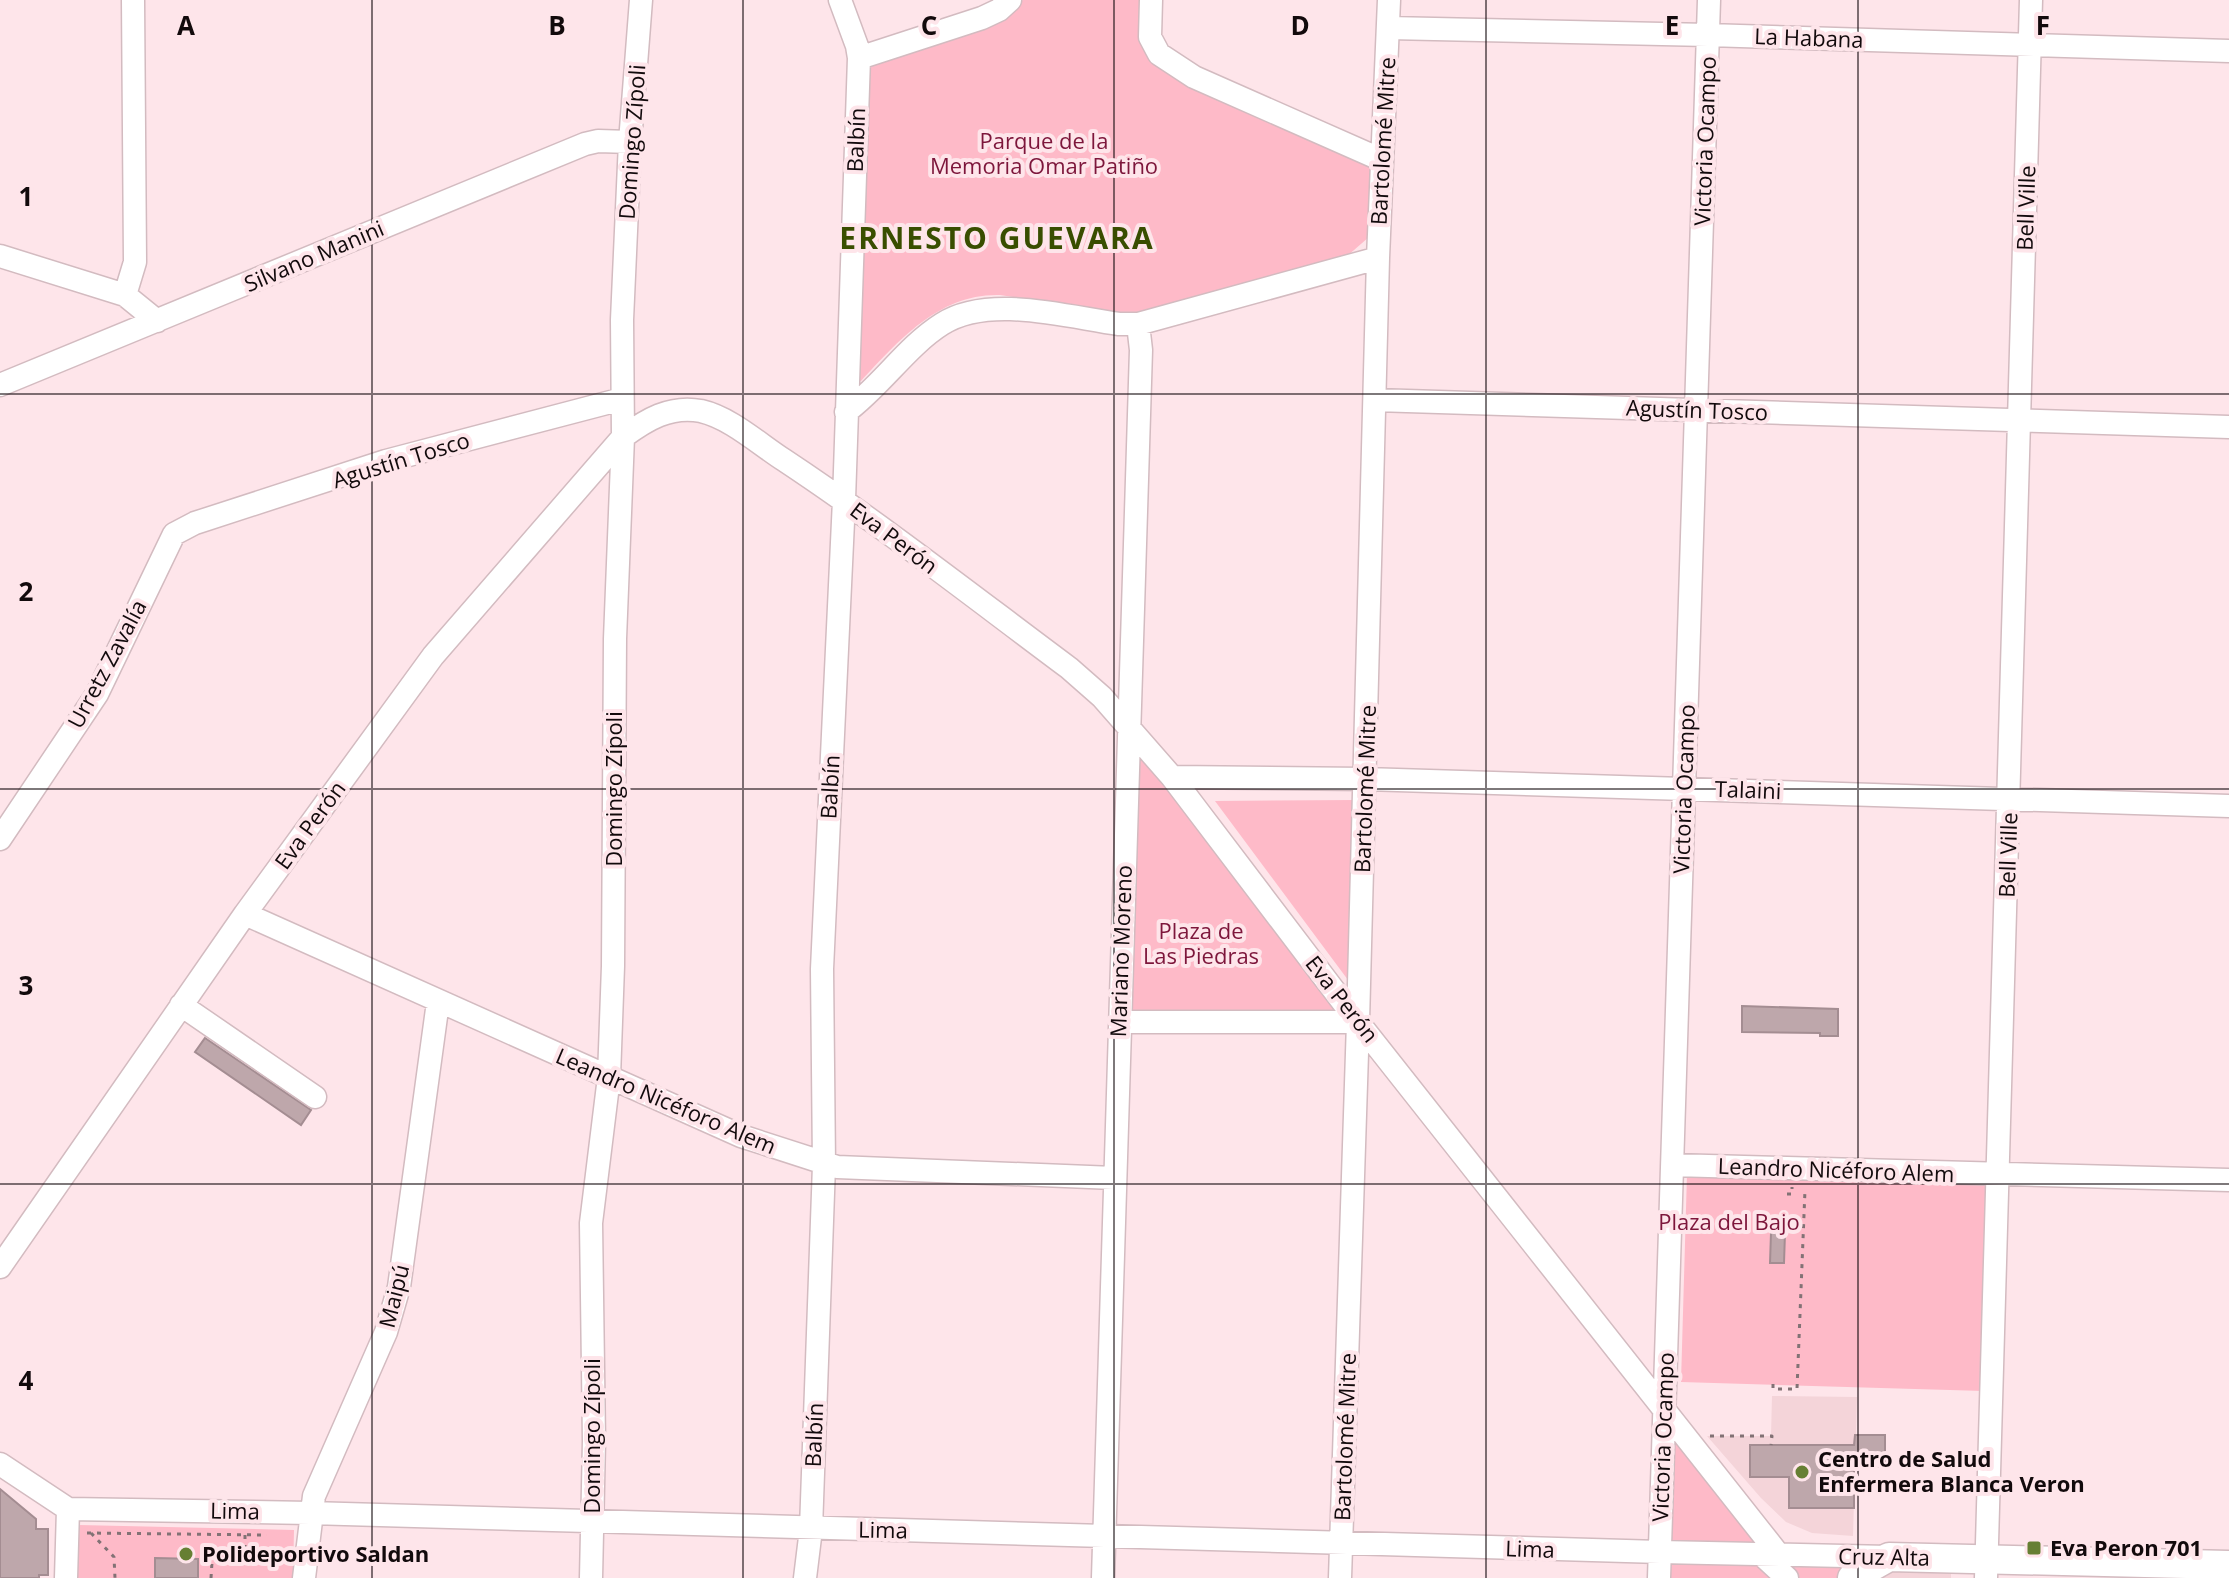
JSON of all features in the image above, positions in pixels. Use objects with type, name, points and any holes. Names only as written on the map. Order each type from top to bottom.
[{"type":"main road","name":"Cruz Alta","points":[[1889,1557],[1986,1569],[2229,1565]]},
{"type":"main road","points":[[1852,1578],[1889,1557]]},
{"type":"street","points":[[125,295],[135,262],[133,0]]},
{"type":"street","name":"Domingo Zípoli","points":[[591,1578],[591,1223],[609,1077],[613,966],[615,648],[623,437],[622,320],[630,142],[641,0]]},
{"type":"street","name":"Balbín","points":[[805,1578],[811,1529],[824,1165],[822,969],[844,500],[859,58],[840,0]]},
{"type":"street","points":[[859,58],[982,18],[999,10],[1010,0]]},
{"type":"street","points":[[1151,0],[1150,37],[1159,54],[1194,77],[1382,160]]},
{"type":"street","name":"Bartolomé Mitre","points":[[1340,1578],[1378,258],[1389,0]]},
{"type":"street","name":"Victoria Ocampo","points":[[1659,1578],[1709,0]]},
{"type":"street","name":"Bell Ville","points":[[1986,1569],[2031,0]]},
{"type":"street","name":"La Habana","points":[[1389,28],[2229,51]]},
{"type":"street","name":"Silvano Manini","points":[[0,385],[585,144],[598,141],[630,142]]},
{"type":"street","points":[[0,256],[125,295],[138,302],[157,321]]},
{"type":"street","points":[[846,412],[867,396],[925,338],[942,324],[962,314],[1005,309],[1138,324],[1378,258]]},
{"type":"street","name":"Mariano Moreno","points":[[1103,1578],[1141,350],[1138,324]]},
{"type":"street","name":"Agustín Tosco","points":[[183,528],[386,461],[622,399]]},
{"type":"street","name":"Agustín Tosco","points":[[1375,400],[2229,427]]},
{"type":"street","name":"Eva Perón","points":[[0,1267],[245,914],[433,656],[623,437],[660,414],[701,412],[736,428],[844,500],[1069,668],[1128,724],[1172,777],[1358,1022],[1686,1436],[1787,1578]]},
{"type":"street","name":"Urretz Zavalía","points":[[0,839],[97,694],[168,541],[183,528]]},
{"type":"street","name":"Talaini","points":[[1172,777],[1365,779],[2229,806]]},
{"type":"street","name":"Leandro Nicéforo Alem","points":[[245,914],[741,1136],[824,1165],[1114,1178]]},
{"type":"street","name":"Maipú","points":[[304,1571],[310,1513],[319,1484],[386,1332],[399,1287],[438,1002]]},
{"type":"street","points":[[181,1005],[315,1097]]},
{"type":"street","points":[[1120,1022],[1358,1022]]},
{"type":"street","name":"Leandro Nicéforo Alem","points":[[1673,1165],[2229,1180]]},
{"type":"street","points":[[0,1464],[68,1509],[66,1578]]},
{"type":"street","name":"Lima","points":[[68,1509],[310,1513],[1770,1555]]},
{"type":"street","name":"Cruz Alta","points":[[1770,1555],[1889,1557]]},
{"type":"path","points":[[1773,1384],[1773,1389],[1797,1389],[1805,1180]]},
{"type":"path","points":[[1686,1436],[1772,1436],[1771,1445]]},
{"type":"path","points":[[67,1532],[267,1535]]},
{"type":"path","points":[[91,1533],[114,1557],[115,1578]]},
{"type":"path","points":[[245,1535],[245,1562]]},
{"type":"path","points":[[211,1578],[212,1562],[245,1562],[304,1571]]},
{"type":"shaded area","points":[[1772,1396],[1857,1397],[1853,1536],[1812,1533],[1786,1522],[1707,1436],[1771,1436]]},
{"type":"shaded area","points":[[1951,1558],[1951,1578],[1852,1578]]},
{"type":"green space","name":"Parque de la Memoria Omar Patiño","points":[[1023,0],[1142,0],[1142,40],[1373,168],[1369,237],[1346,257],[1126,314],[1000,295],[978,296],[958,302],[922,322],[861,381],[858,380],[868,69],[888,57],[1002,13]]},
{"type":"green space","name":"Plaza de Las Piedras","points":[[1128,724],[1358,1022],[1120,1022]]},
{"type":"green space","points":[[1357,800],[1351,984],[1215,801]]},
{"type":"green space","name":"Plaza del Bajo","points":[[1687,1174],[1990,1182],[1984,1391],[1681,1382]]},
{"type":"green space","points":[[1663,1408],[1779,1555],[1889,1557],[1852,1578],[1659,1578]]},
{"type":"green space","name":"Polideportivo Saldan","points":[[79,1525],[294,1530],[293,1578],[77,1578]]},
{"type":"building","points":[[1742,1006],[1838,1009],[1838,1036],[1742,1032]]},
{"type":"building","points":[[205,1038],[311,1110],[301,1125],[195,1052]]},
{"type":"building","points":[[1771,1233],[1785,1233],[1784,1263],[1770,1263]]},
{"type":"building","name":"Centro de Salud Enfermera Blanca Veron","points":[[1855,1435],[1885,1435],[1885,1467],[1854,1466],[1854,1508],[1789,1508],[1789,1477],[1750,1477],[1750,1445],[1854,1445]]},
{"type":"building","points":[[0,1489],[36,1519],[36,1529],[48,1529],[48,1575],[39,1575],[39,1578],[0,1578]]},
{"type":"building","points":[[155,1558],[198,1559],[198,1578],[155,1578]]},
{"type":"place","name":"Centro de Salud Enfermera Blanca Veron","points":[[1802,1472]]},
{"type":"place","name":"Eva Peron 701","points":[[2034,1548]]},
{"type":"place","name":"Polideportivo Saldan","points":[[186,1554]]},
{"type":"district","name":"ERNESTO GUEVARA","points":[[997,239]]}]
